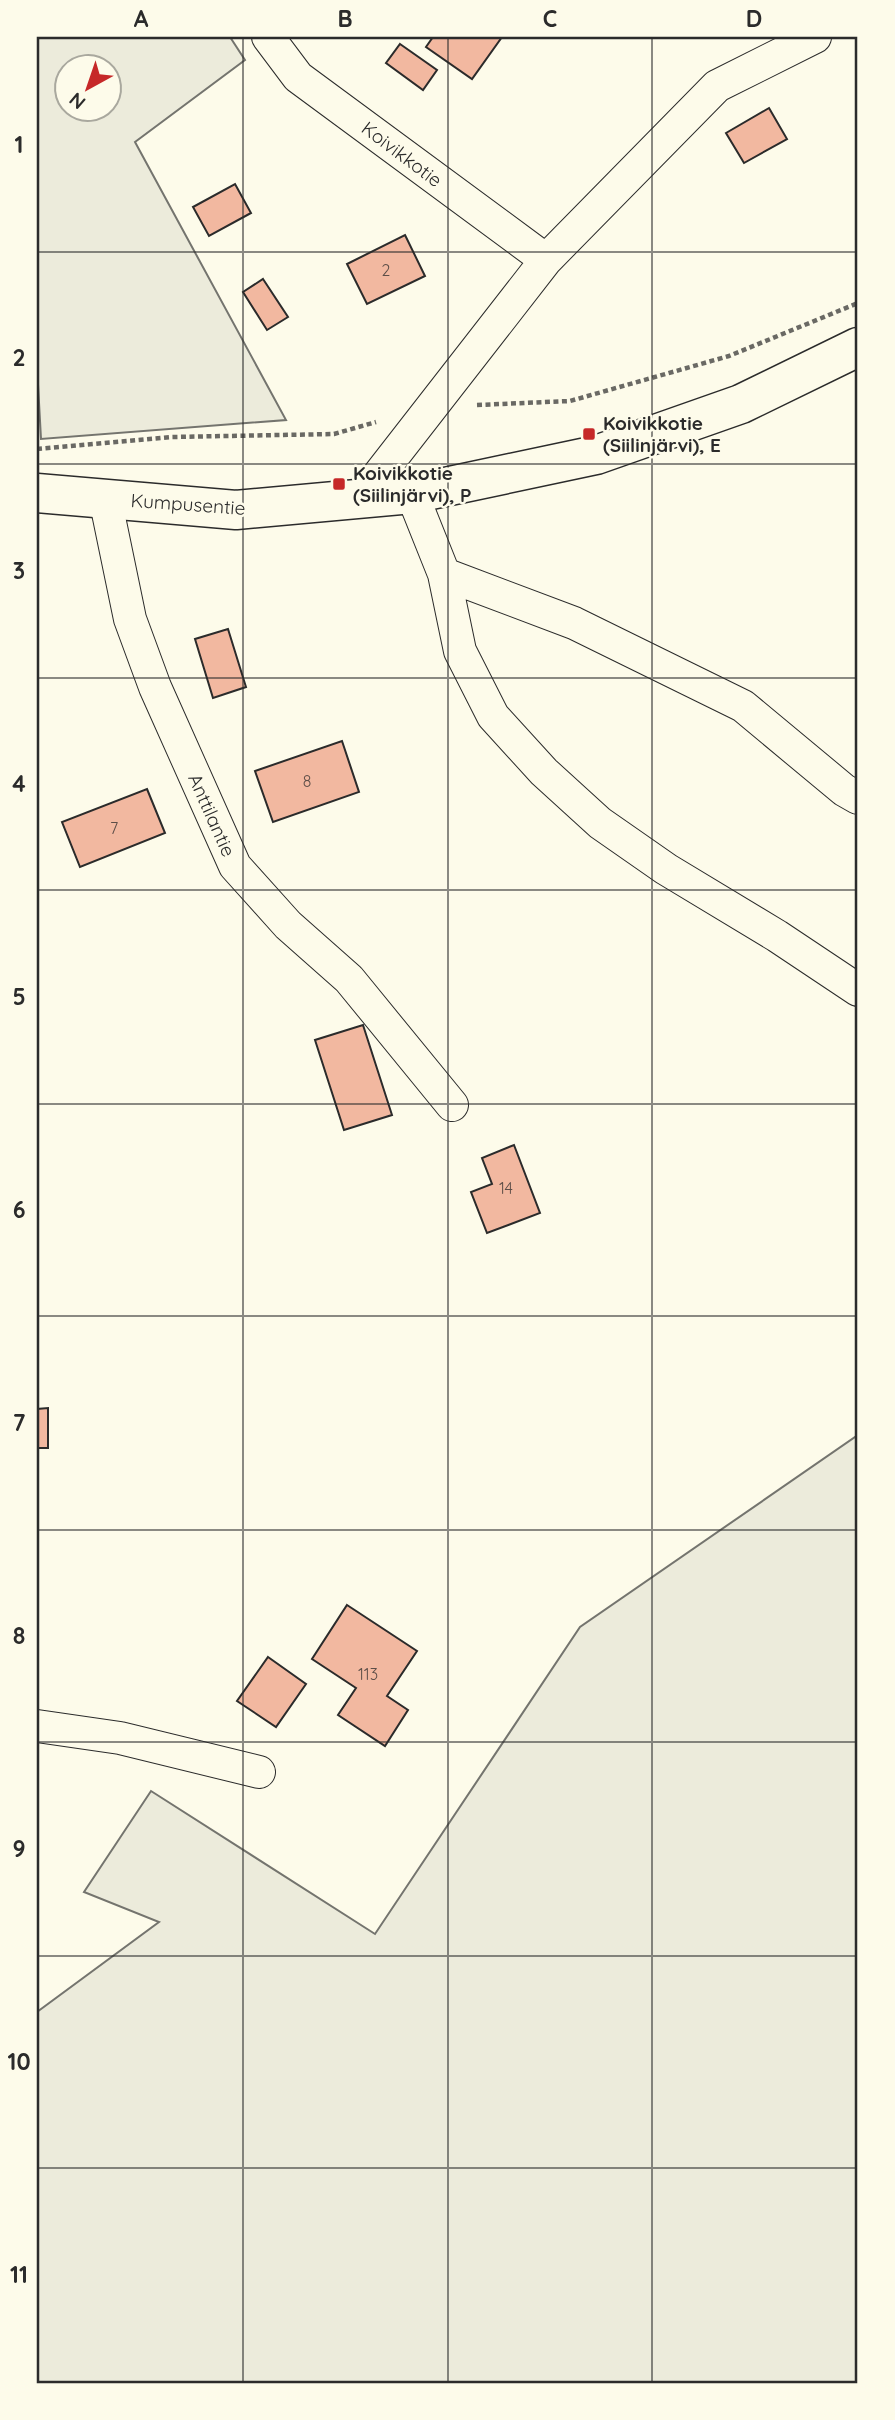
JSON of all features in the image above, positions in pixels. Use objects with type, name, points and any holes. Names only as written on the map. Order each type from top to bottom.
[{"type":"street","name":"Koivikkotie","points":[[268,37],[298,77],[545,260]]},
{"type":"street","points":[[360,499],[545,260],[717,86],[815,37]]},
{"type":"street","name":"Kumpusentie","points":[[37,493],[236,510],[412,494],[596,454],[741,404],[858,347]]},
{"type":"street","points":[[412,494],[444,574],[460,651],[493,716],[544,772],[600,823],[666,870],[778,936],[858,990]]},
{"type":"street","name":"Anttilantie","points":[[105,498],[130,619],[155,687],[235,866],[288,925],[349,979],[452,1105]]},
{"type":"street","points":[[444,574],[574,623],[743,706],[844,790],[858,798]]},
{"type":"street","points":[[37,1726],[120,1738],[259,1772]]},
{"type":"shaded area","points":[[37,37],[230,37],[245,60],[135,142],[286,420],[41,439],[37,366]]},
{"type":"shaded area","points":[[858,1435],[858,2383],[37,2383],[37,2012],[159,1922],[84,1892],[151,1791],[375,1934],[580,1627]]},
{"type":"building","points":[[433,37],[502,37],[472,79],[426,47]]},
{"type":"building","points":[[400,44],[437,70],[423,90],[386,63]]},
{"type":"building","points":[[769,108],[787,139],[744,163],[726,133]]},
{"type":"building","points":[[235,184],[251,213],[209,236],[193,207]]},
{"type":"building","points":[[405,235],[425,276],[367,304],[347,264]]},
{"type":"building","points":[[263,279],[288,317],[267,330],[243,292]]},
{"type":"building","points":[[228,629],[246,687],[213,698],[195,639]]},
{"type":"building","points":[[342,741],[359,792],[273,822],[255,771]]},
{"type":"building","points":[[147,789],[165,833],[80,867],[62,822]]},
{"type":"building","points":[[363,1025],[392,1115],[344,1130],[315,1040]]},
{"type":"building","points":[[514,1145],[540,1213],[487,1233],[471,1192],[492,1184],[482,1158]]},
{"type":"building","points":[[48,1408],[48,1448],[37,1448],[37,1409]]},
{"type":"building","points":[[347,1605],[417,1651],[387,1696],[408,1710],[385,1746],[338,1715],[356,1688],[312,1659]]},
{"type":"building","points":[[268,1657],[306,1684],[276,1727],[237,1701]]},
{"type":"place","name":"Koivikkotie (Siilinjärvi), E","points":[[589,434]]},
{"type":"place","name":"Koivikkotie (Siilinjärvi), P","points":[[339,484]]}]
